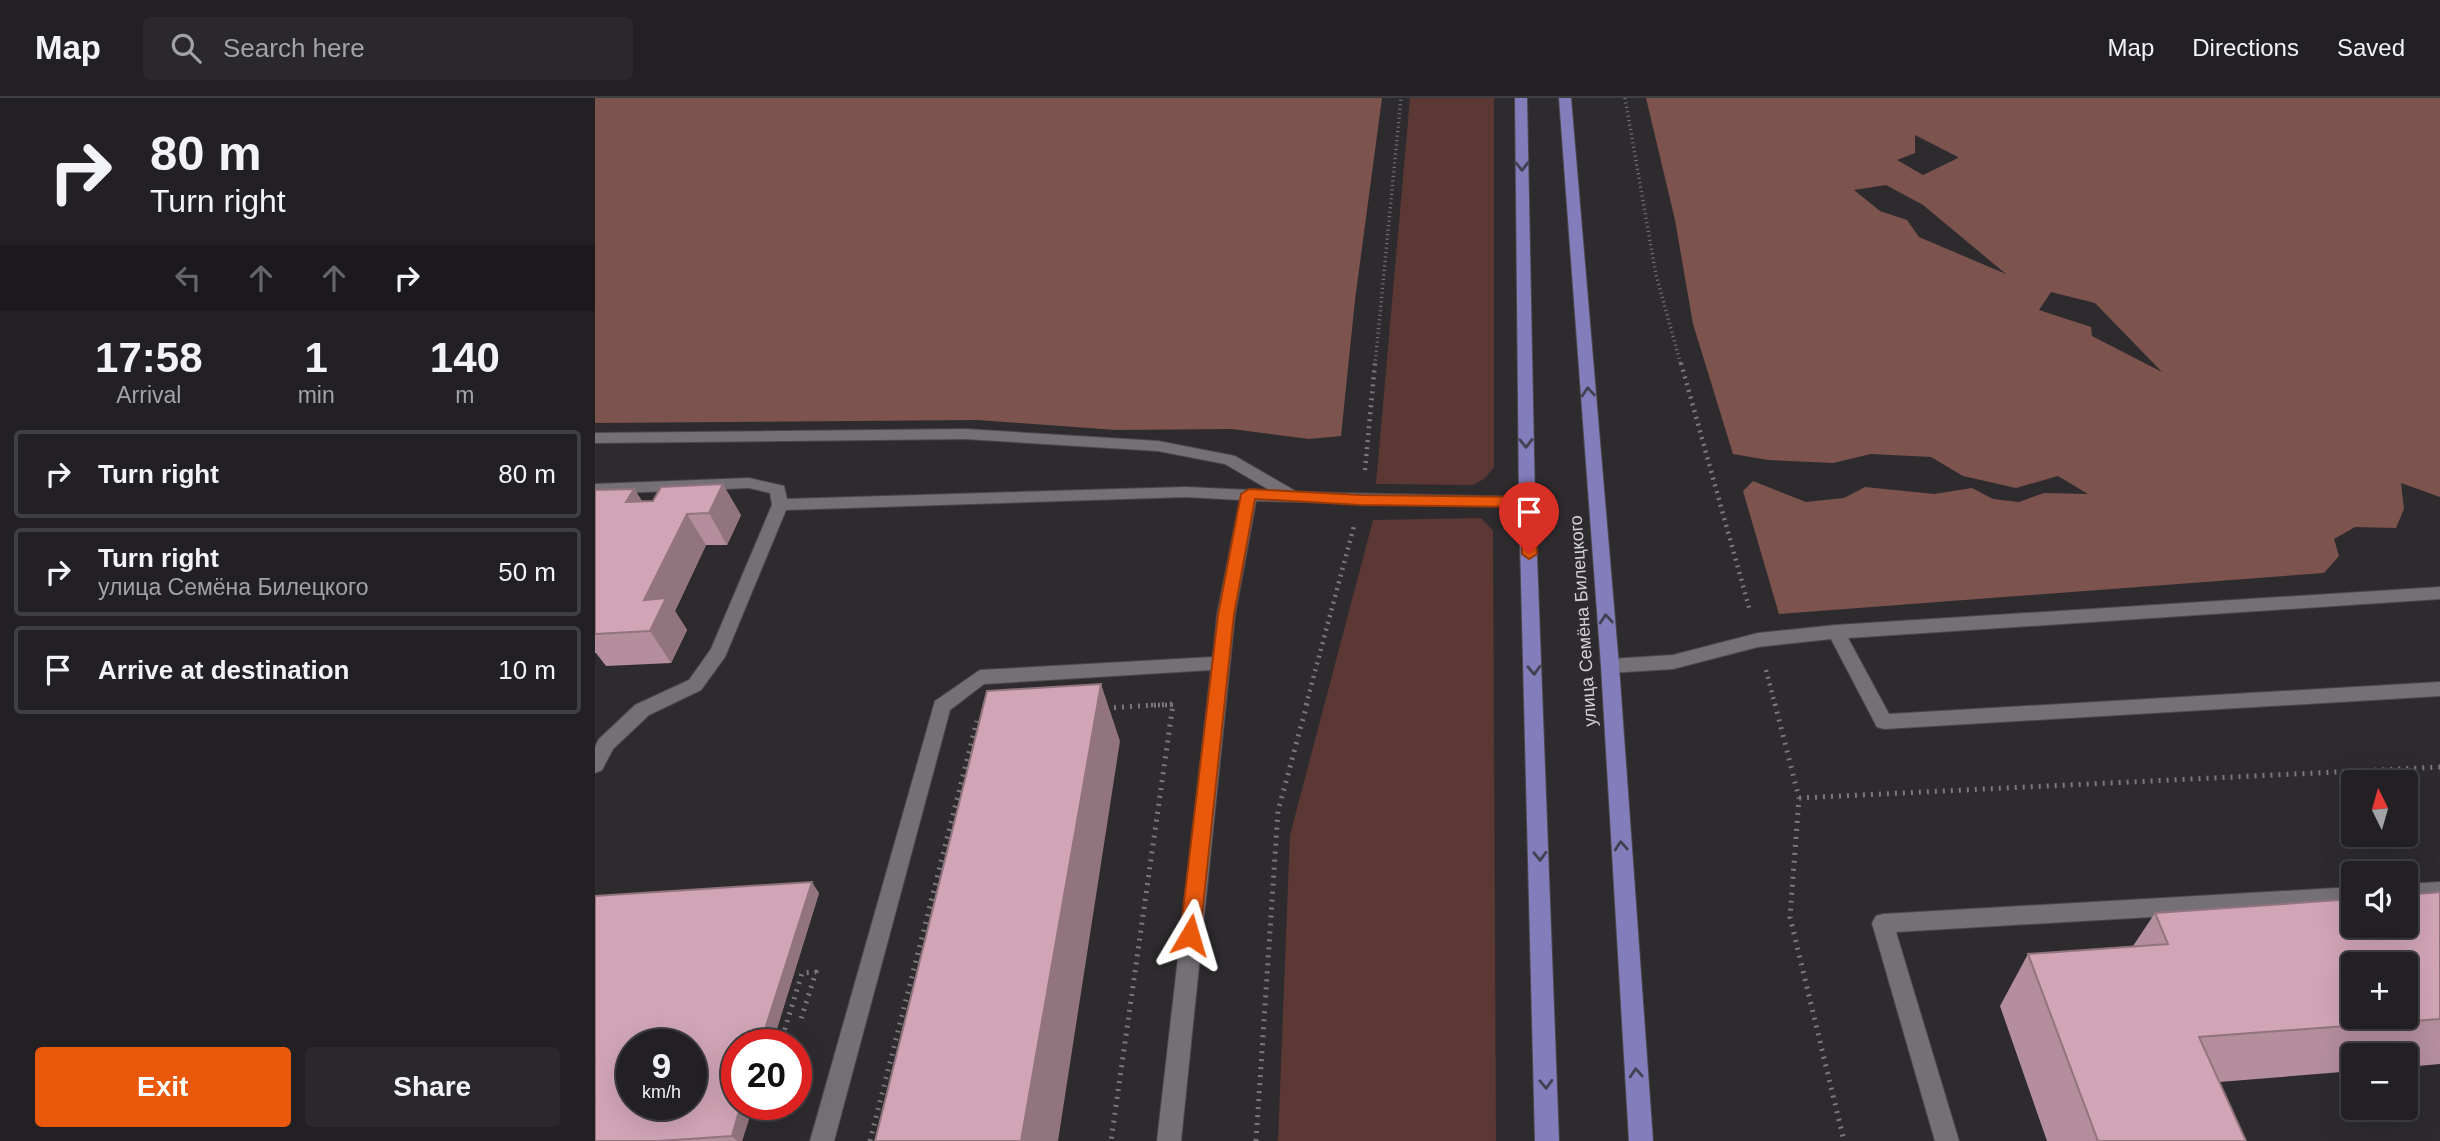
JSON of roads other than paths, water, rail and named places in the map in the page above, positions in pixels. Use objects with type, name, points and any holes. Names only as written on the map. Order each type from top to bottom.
[{"type":"main road","points":[[1521,98],[1527,502],[1547,1141]]},
{"type":"main road","name":"улица Семёна Билецкого","points":[[1565,98],[1609,666],[1641,1141]]},
{"type":"street","points":[[595,438],[965,434],[1158,446],[1229,460],[1293,496]]},
{"type":"street","points":[[595,489],[749,483],[778,490],[780,506],[719,652],[695,685],[642,710],[606,744],[595,765]]},
{"type":"street","points":[[780,506],[1185,492],[1361,500],[1527,502]]},
{"type":"street","points":[[1169,1141],[1226,615],[1249,494]]},
{"type":"street","points":[[1609,666],[1672,662],[1758,640],[1836,632],[2440,593]]},
{"type":"street","points":[[1836,632],[1884,722],[2440,689]]},
{"type":"street","points":[[822,1141],[942,706],[980,677],[1222,663]]},
{"type":"street","points":[[2418,892],[2440,891]]},
{"type":"street","points":[[1947,1141],[1883,923],[2341,897]]}]
